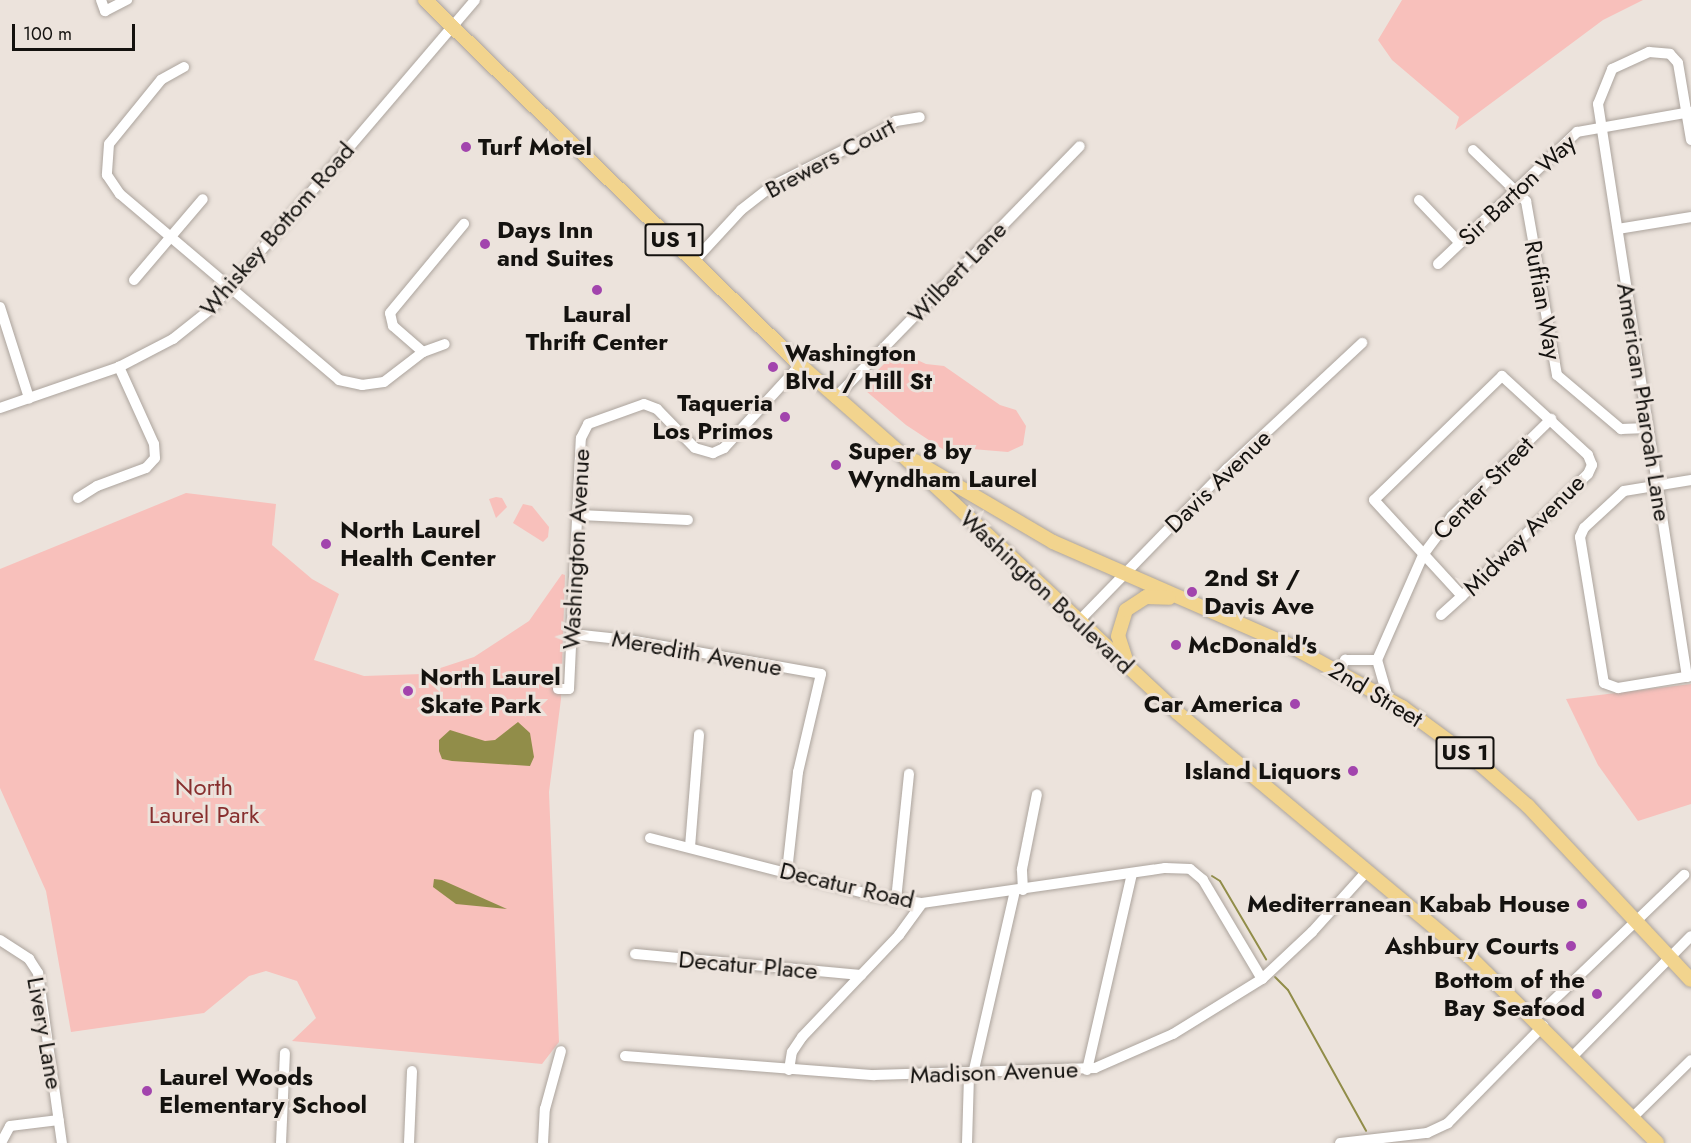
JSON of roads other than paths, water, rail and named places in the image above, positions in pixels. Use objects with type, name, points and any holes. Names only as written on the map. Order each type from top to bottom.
[{"type":"main road","name":"Washington Boulevard","points":[[425,0],[835,398],[899,452],[1130,669],[1430,922],[1539,1022],[1658,1143]]},
{"type":"main road","name":"2nd Street","points":[[899,452],[1006,517],[1123,574],[1287,644],[1388,698],[1504,785],[1637,921],[1691,980]]},
{"type":"main road","points":[[1130,669],[1118,636],[1126,610],[1146,597],[1183,599]]},
{"type":"street","points":[[101,0],[105,11],[127,0]]},
{"type":"street","name":"Whiskey Bottom Road","points":[[0,408],[119,367],[173,339],[232,288],[475,0]]},
{"type":"street","name":"American Pharoah Lane","points":[[1689,112],[1678,63],[1660,50],[1649,52],[1612,69],[1598,104],[1656,485],[1689,677]]},
{"type":"street","points":[[184,67],[161,80],[116,132],[106,153],[107,175],[112,186],[339,380],[362,385],[384,382],[423,352],[445,344]]},
{"type":"street","points":[[1689,112],[1691,140]]},
{"type":"street","name":"Sir Barton Way","points":[[1438,264],[1569,138],[1602,127],[1689,112]]},
{"type":"street","name":"Brewers Court","points":[[694,261],[741,210],[770,187],[896,121],[920,117]]},
{"type":"street","name":"Wilbert Lane","points":[[835,398],[1080,146]]},
{"type":"street","name":"Ruffian Way","points":[[1473,150],[1526,201],[1557,375],[1621,429],[1648,428]]},
{"type":"street","points":[[134,280],[202,199]]},
{"type":"street","points":[[1419,200],[1460,243]]},
{"type":"street","points":[[1618,229],[1691,217]]},
{"type":"street","points":[[423,352],[393,326],[390,313],[465,224]]},
{"type":"street","points":[[0,310],[29,398]]},
{"type":"street","name":"Davis Avenue","points":[[1078,622],[1227,469],[1362,344]]},
{"type":"street","name":"Washington Avenue","points":[[558,689],[569,690],[584,430],[595,420],[644,404],[657,409],[695,448],[713,453],[724,448],[800,365]]},
{"type":"street","points":[[78,498],[97,486],[146,468],[155,458],[154,444],[119,367]]},
{"type":"street","name":"Midway Avenue","points":[[1423,555],[1374,500],[1502,376],[1588,455],[1590,469],[1441,615]]},
{"type":"street","name":"Center Street","points":[[1377,660],[1423,555],[1452,516],[1551,419]]},
{"type":"street","points":[[1689,677],[1612,687],[1601,678],[1581,533],[1620,494],[1656,485],[1691,480]]},
{"type":"street","points":[[579,515],[688,520]]},
{"type":"street","points":[[1423,555],[1462,596]]},
{"type":"street","name":"Meredith Avenue","points":[[572,634],[628,640],[821,674],[800,760],[787,871]]},
{"type":"street","points":[[1339,671],[1345,660],[1377,660],[1388,698]]},
{"type":"street","points":[[690,847],[699,734]]},
{"type":"street","points":[[896,900],[909,774]]},
{"type":"street","points":[[967,1143],[971,1074],[1019,891],[1037,794]]},
{"type":"street","name":"Decatur Road","points":[[650,838],[896,900],[922,903],[1019,891],[1132,873],[1190,869],[1203,880],[1262,979]]},
{"type":"street","name":"Madison Avenue","points":[[625,1056],[874,1076],[1087,1070],[1104,1066],[1173,1034],[1262,979],[1312,932],[1367,871]]},
{"type":"street","points":[[1087,1070],[1132,873]]},
{"type":"street","points":[[1340,1143],[1427,1133],[1448,1123],[1539,1022],[1684,875]]},
{"type":"street","points":[[789,1070],[796,1044],[899,935],[922,903]]},
{"type":"street","points":[[1573,1056],[1691,936]]},
{"type":"street","name":"Livery Lane","points":[[0,940],[29,959],[38,973],[62,1143]]},
{"type":"street","name":"Decatur Place","points":[[635,954],[861,975]]},
{"type":"street","points":[[543,1143],[545,1109],[561,1051]]},
{"type":"street","points":[[281,1143],[285,1053]]},
{"type":"street","points":[[1633,1117],[1691,1060]]},
{"type":"street","points":[[409,1143],[412,1071]]},
{"type":"street","points":[[1,1143],[10,1126],[59,1119]]},
{"type":"waterway","points":[[1212,876],[1220,881],[1266,959]]},
{"type":"waterway","points":[[1275,977],[1288,990],[1366,1131]]},
{"type":"place","name":"Turf Motel","points":[[466,147]]},
{"type":"place","name":"Days Inn and Suites","points":[[485,244]]},
{"type":"place","name":"Laural Thrift Center","points":[[597,290]]},
{"type":"place","name":"Washington Blvd / Hill St","points":[[773,367]]},
{"type":"place","name":"Taqueria Los Primos","points":[[785,417]]},
{"type":"place","name":"Super 8 by Wyndham Laurel","points":[[836,465]]},
{"type":"place","name":"North Laurel Health Center","points":[[326,544]]},
{"type":"place","name":"2nd St / Davis Ave","points":[[1192,592]]},
{"type":"place","name":"McDonald's","points":[[1176,645]]},
{"type":"place","name":"North Laurel Skate Park","points":[[408,691]]},
{"type":"place","name":"Car America","points":[[1295,704]]},
{"type":"place","name":"Island Liquors","points":[[1353,771]]},
{"type":"place","name":"Mediterranean Kabab House","points":[[1582,904]]},
{"type":"place","name":"Ashbury Courts","points":[[1571,946]]},
{"type":"place","name":"Bottom of the Bay Seafood","points":[[1597,994]]},
{"type":"place","name":"Laurel Woods Elementary School","points":[[147,1091]]},
{"type":"park label","name":"North Laurel Park","points":[[204,801]]}]
